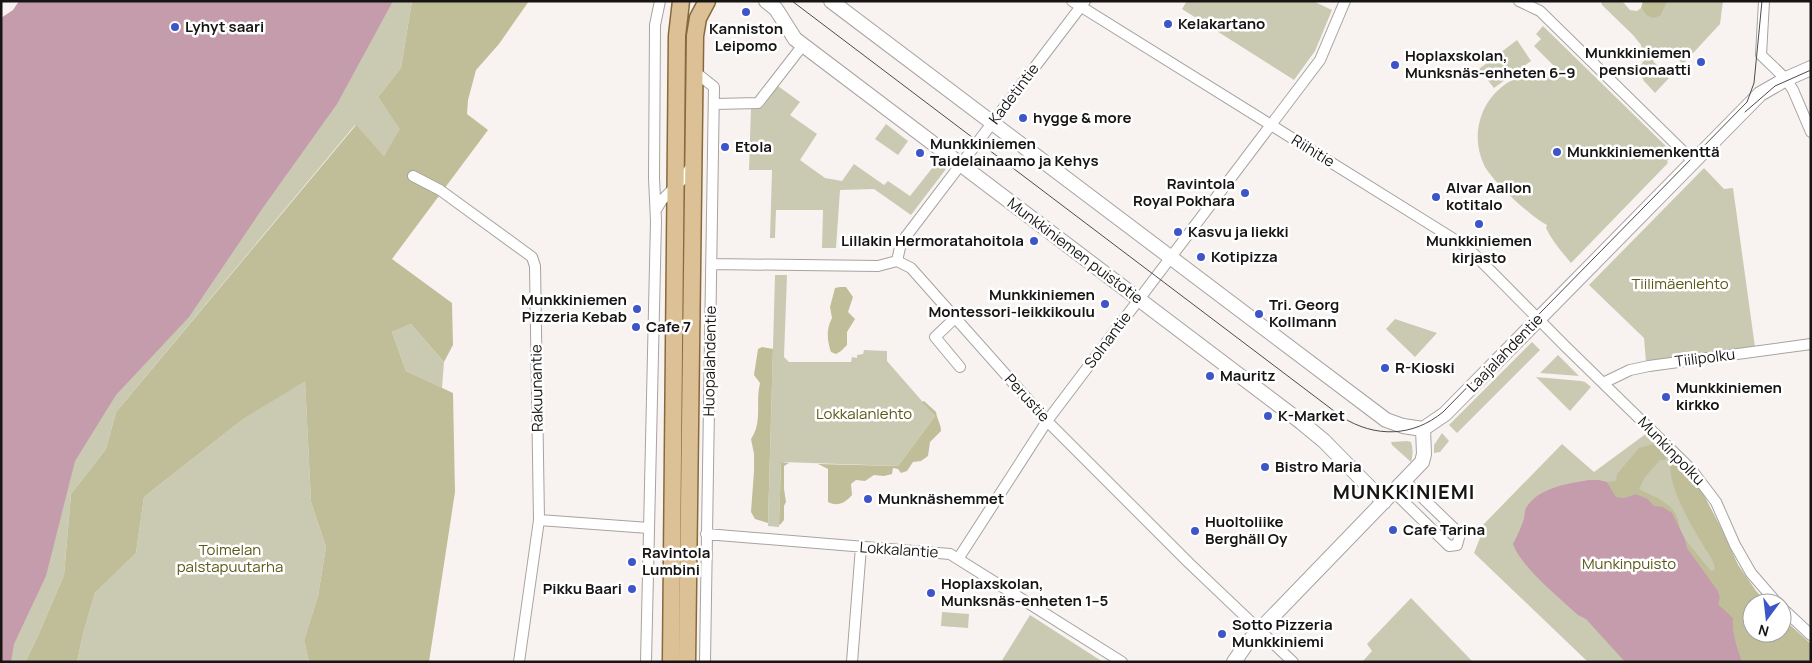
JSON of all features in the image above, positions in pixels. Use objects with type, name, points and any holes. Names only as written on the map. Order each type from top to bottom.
[{"type":"main road","points":[[671,662],[677,36],[681,1]]},
{"type":"main road","name":"Huopalahdentie","points":[[687,662],[694,71],[696,27],[707,1]]},
{"type":"street","name":"Munkkiniemen puistotie","points":[[766,1],[776,9],[793,37],[1301,422],[1324,441],[1384,502]]},
{"type":"street","points":[[831,1],[1386,420],[1403,426],[1423,429],[1424,454],[1422,462],[1241,650],[1234,662]]},
{"type":"street","name":"Solnantie","points":[[958,559],[1047,421],[1320,60],[1345,1]]},
{"type":"street","points":[[1519,1],[1538,5],[1693,161]]},
{"type":"street","points":[[1764,1],[1761,54],[1786,79],[1793,90],[1811,132]]},
{"type":"street","points":[[646,662],[656,211],[654,166],[656,25],[660,2]]},
{"type":"street","name":"Kadetintie","points":[[897,261],[901,243],[992,123],[1079,3]]},
{"type":"street","name":"Riihitie","points":[[1079,3],[1465,246],[1539,319]]},
{"type":"street","points":[[715,104],[758,103],[803,45]]},
{"type":"street","name":"Laajalahdentie","points":[[1423,429],[1445,414],[1760,94],[1786,79],[1811,68]]},
{"type":"street","name":"Huopalahdentie","points":[[694,71],[714,87],[715,104],[705,662]]},
{"type":"street","points":[[656,211],[662,200],[683,179],[693,163]]},
{"type":"street","name":"Rakuunantie","points":[[413,176],[440,190],[532,257],[535,266],[539,520],[519,662]]},
{"type":"street","points":[[712,264],[878,266],[897,261]]},
{"type":"street","name":"Perustie","points":[[897,261],[911,268],[1047,421],[1189,563],[1261,629],[1293,662]]},
{"type":"street","points":[[955,318],[935,337],[960,367]]},
{"type":"street","name":"Munkinpolku","points":[[1539,319],[1602,383],[1692,468],[1716,502],[1735,546],[1751,573],[1768,593]]},
{"type":"street","name":"Tiilipolku","points":[[1602,383],[1630,370],[1649,366],[1811,344]]},
{"type":"street","points":[[1394,492],[1448,546],[1456,545],[1460,534],[1405,481]]},
{"type":"street","points":[[539,520],[649,528]]},
{"type":"street","name":"Lokkalantie","points":[[706,534],[950,554],[1122,662]]},
{"type":"street","points":[[852,662],[861,547]]},
{"type":"street","points":[[1792,617],[1811,635]]},
{"type":"green space","points":[[319,1],[412,1],[401,68],[378,97],[401,129],[384,156],[355,125],[116,412],[106,449],[71,494],[64,575],[37,638],[25,662],[1,662],[1,517]]},
{"type":"green space","points":[[1187,1],[1313,1],[1332,10],[1315,51],[1294,80],[1182,9]]},
{"type":"green space","points":[[1601,1],[1622,1],[1630,10],[1637,11],[1641,8],[1646,15],[1661,15],[1668,1],[1723,1],[1720,24],[1683,64],[1666,47],[1653,61],[1669,78],[1655,93],[1644,81],[1638,70],[1644,60],[1641,45],[1602,5]]},
{"type":"green space","name":"Munkkiniemenkenttä","points":[[1543,26],[1674,154],[1667,161],[1668,163],[1571,263],[1551,237],[1546,228],[1547,225],[1522,207],[1488,172],[1479,150],[1480,120],[1494,94],[1505,84],[1519,77],[1534,73],[1564,76],[1534,46],[1541,39],[1536,34]]},
{"type":"green space","points":[[1517,40],[1531,61],[1494,88],[1479,69]]},
{"type":"green space","points":[[778,86],[800,102],[790,115],[817,134],[800,160],[825,178],[842,181],[854,164],[884,185],[888,181],[910,196],[937,162],[946,169],[911,215],[874,189],[840,190],[836,248],[822,248],[823,210],[776,210],[775,238],[770,238],[772,170],[749,170],[751,108],[762,108]]},
{"type":"green space","points":[[886,124],[908,141],[898,155],[875,139]]},
{"type":"green space","name":"Tiilimäenlehto","points":[[1704,168],[1724,189],[1733,188],[1755,347],[1646,362],[1644,338],[1589,285]]},
{"type":"green space","name":"Lokkalanlehto","points":[[775,275],[787,275],[784,357],[789,362],[851,362],[852,357],[857,358],[857,355],[863,354],[864,350],[887,351],[887,361],[935,416],[898,466],[781,462],[779,527],[768,526]]},
{"type":"green space","points":[[1395,319],[1437,333],[1415,357],[1386,329]]},
{"type":"green space","points":[[411,324],[444,362],[442,388],[406,371],[392,332]]},
{"type":"green space","points":[[1532,342],[1540,350],[1457,433],[1449,425]]},
{"type":"green space","points":[[1558,355],[1579,376],[1540,373]]},
{"type":"green space","points":[[1536,377],[1581,381],[1591,387],[1570,411]]},
{"type":"green space","name":"Toimelan palstapuutarha","points":[[305,380],[311,502],[326,547],[318,596],[304,640],[309,662],[77,662],[95,593],[136,553],[144,497],[242,420]]},
{"type":"green space","points":[[1442,433],[1449,441],[1440,452],[1434,453],[1434,445]]},
{"type":"green space","name":"Munkinpuisto","points":[[1647,433],[1698,484],[1738,565],[1758,593],[1742,593],[1742,643],[1792,643],[1792,627],[1811,644],[1811,662],[1588,662],[1474,553],[1480,538],[1479,529],[1562,444],[1594,472]]},
{"type":"green space","points":[[1391,442],[1411,442],[1412,445],[1411,462]]},
{"type":"green space","points":[[1411,598],[1473,662],[1363,661],[1372,651],[1367,644]]},
{"type":"green space","points":[[942,612],[969,614],[968,628],[941,626]]},
{"type":"green space","points":[[1030,615],[1103,662],[1001,662]]},
{"type":"shaded area","points":[[19,1],[393,1],[337,104],[262,209],[189,317],[116,395],[75,461],[46,576],[14,644],[11,662],[1,662],[1,18],[13,10]]},
{"type":"shaded area","points":[[412,1],[529,1],[499,44],[476,70],[468,100],[467,114],[488,130],[392,259],[452,303],[453,345],[444,362],[411,324],[392,332],[406,371],[453,393],[455,492],[429,662],[309,662],[304,640],[318,596],[326,547],[311,502],[305,381],[242,420],[144,497],[136,553],[95,593],[77,662],[25,662],[64,575],[71,494],[106,449],[116,412],[356,125],[384,156],[400,129],[378,97],[401,68]]},
{"type":"shaded area","points":[[1643,1],[1668,1],[1661,15],[1654,18],[1646,15],[1641,8]]},
{"type":"shaded area","points":[[846,287],[853,297],[848,312],[855,319],[847,332],[847,345],[836,354],[831,352],[828,330],[832,318],[830,307],[835,288]]},
{"type":"shaded area","points":[[762,347],[773,349],[768,523],[755,519],[751,512],[754,454],[751,439],[758,419],[760,383],[754,375],[758,349]]},
{"type":"shaded area","points":[[924,401],[936,412],[941,428],[941,431],[930,442],[928,456],[921,461],[913,462],[907,471],[901,473],[898,469],[893,468],[892,474],[884,476],[874,475],[865,481],[856,480],[851,484],[852,495],[847,500],[838,504],[828,502],[828,469],[818,464],[898,466],[935,416],[922,402]]},
{"type":"shaded area","points":[[1657,443],[1667,453],[1665,460],[1660,460],[1645,477],[1639,489],[1661,500],[1672,509],[1679,523],[1680,532],[1669,511],[1654,506],[1648,499],[1636,494],[1624,498],[1616,497],[1607,482],[1616,481],[1617,474],[1639,448]]},
{"type":"shaded area","points":[[781,462],[789,463],[784,466],[786,502],[784,506],[784,520],[780,525],[779,524]]},
{"type":"shaded area","points":[[1676,462],[1698,484],[1738,565],[1758,593],[1742,593],[1742,643],[1792,643],[1792,627],[1811,644],[1811,662],[1742,662],[1734,635],[1733,618],[1718,604],[1720,598],[1718,591],[1687,548],[1685,539],[1710,570],[1715,569],[1712,559],[1698,537],[1676,493],[1670,472],[1671,463]]},
{"type":"shaded area","points":[[1589,480],[1607,482],[1616,497],[1624,498],[1636,494],[1648,499],[1654,506],[1663,507],[1672,513],[1685,539],[1687,548],[1718,591],[1720,598],[1718,604],[1733,618],[1734,635],[1742,662],[1625,662],[1586,619],[1578,615],[1532,572],[1517,553],[1513,544],[1523,522],[1526,508],[1538,495],[1546,491]]},
{"type":"tram line","points":[[792,1],[1342,417],[1367,429],[1394,432],[1419,426],[1443,412],[1747,102],[1754,83],[1762,1]]},
{"type":"tram line","points":[[1745,112],[1775,86],[1811,70]]},
{"type":"place","name":"Kanniston Leipomo","points":[[746,12]]},
{"type":"place","name":"Kelakartano","points":[[1168,24]]},
{"type":"place","name":"Lyhyt saari","points":[[175,27]]},
{"type":"place","name":"Munkkiniemen pensionaatti","points":[[1701,62]]},
{"type":"place","name":"Hoplaxskolan, Munksnäs-enheten 6–9","points":[[1395,65]]},
{"type":"place","name":"hygge & more","points":[[1023,118]]},
{"type":"place","name":"Etola","points":[[725,147]]},
{"type":"place","name":"Munkkiniemenkenttä","points":[[1557,152]]},
{"type":"place","name":"Munkkiniemen Taidelainaamo ja Kehys","points":[[920,153]]},
{"type":"place","name":"Ravintola Royal Pokhara","points":[[1245,193]]},
{"type":"place","name":"Alvar Aallon kotitalo","points":[[1436,197]]},
{"type":"place","name":"Munkkiniemen kirjasto","points":[[1479,224]]},
{"type":"place","name":"Kasvu ja liekki","points":[[1178,232]]},
{"type":"place","name":"Lillakin Hermoratahoitola","points":[[1034,241]]},
{"type":"place","name":"Kotipizza","points":[[1201,257]]},
{"type":"place","name":"Munkkiniemen Montessori-leikkikoulu","points":[[1105,304]]},
{"type":"place","name":"Munkkiniemen Pizzeria Kebab","points":[[637,309]]},
{"type":"place","name":"Tri. Georg Kollmann","points":[[1259,314]]},
{"type":"place","name":"Cafe 7","points":[[636,327]]},
{"type":"place","name":"R-Kioski","points":[[1385,368]]},
{"type":"place","name":"Mauritz","points":[[1210,376]]},
{"type":"place","name":"Munkkiniemen kirkko","points":[[1666,397]]},
{"type":"place","name":"K-Market","points":[[1268,416]]},
{"type":"place","name":"Bistro Maria","points":[[1265,467]]},
{"type":"place","name":"Munknäshemmet","points":[[868,499]]},
{"type":"place","name":"Cafe Tarina","points":[[1393,530]]},
{"type":"place","name":"Huoltoliike Berghäll Oy","points":[[1195,531]]},
{"type":"place","name":"Ravintola Lumbini","points":[[632,562]]},
{"type":"place","name":"Pikku Baari","points":[[632,589]]},
{"type":"place","name":"Hoplaxskolan, Munksnäs-enheten 1–5","points":[[931,593]]},
{"type":"place","name":"Sotto Pizzeria Munkkiniemi","points":[[1222,634]]},
{"type":"district","name":"MUNKKINIEMI","points":[[1404,492]]}]
